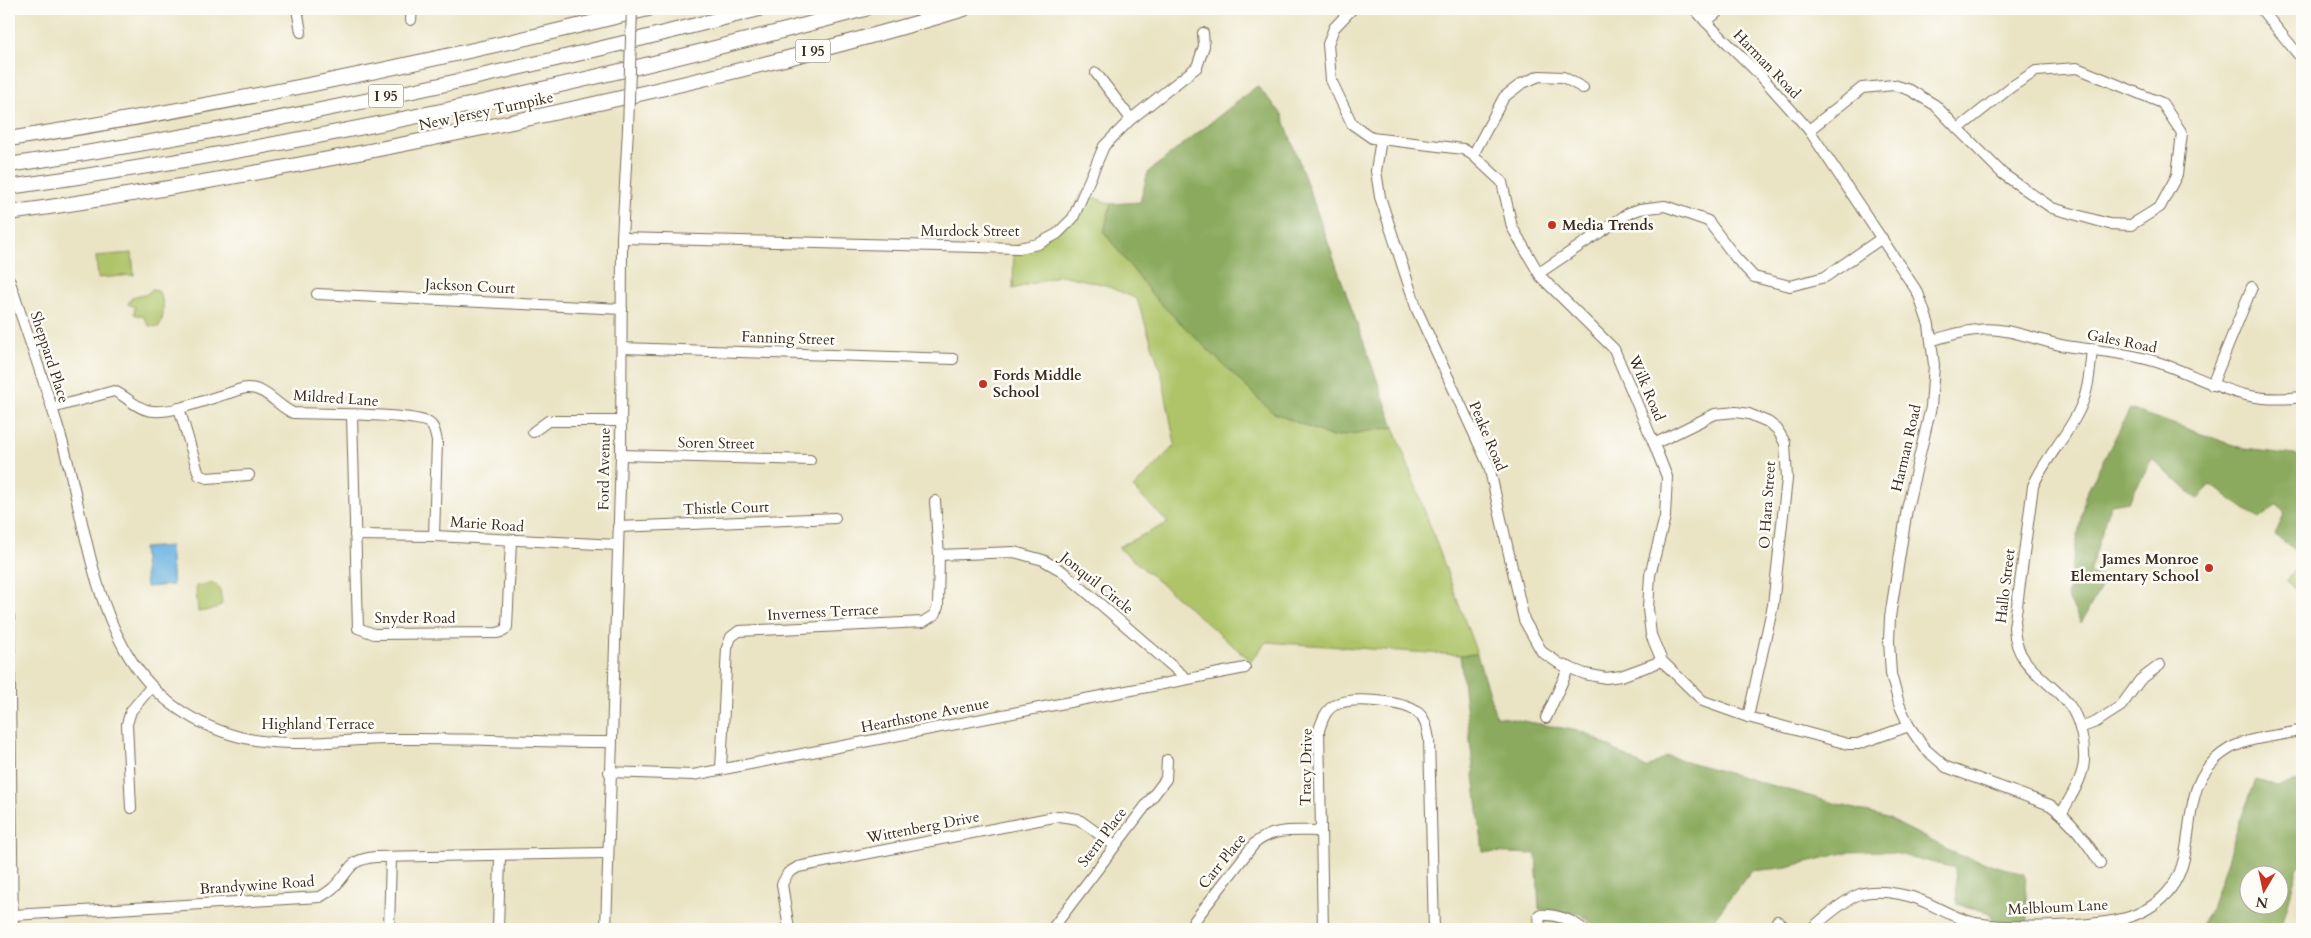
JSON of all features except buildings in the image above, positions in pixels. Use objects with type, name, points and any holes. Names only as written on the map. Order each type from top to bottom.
[{"type":"highway","name":"I 95","points":[[9,139],[251,96],[648,9]]},
{"type":"highway","name":"I 95","points":[[9,165],[172,138],[385,96],[574,54],[759,9]]},
{"type":"highway","name":"New Jersey Turnpike","points":[[9,187],[165,164],[337,132],[659,62],[865,9]]},
{"type":"highway","name":"New Jersey Turnpike","points":[[9,213],[254,174],[544,115],[743,70],[964,9]]},
{"type":"street","points":[[297,9],[301,32]]},
{"type":"street","points":[[411,20],[412,9]]},
{"type":"street","name":"Ford Avenue","points":[[606,929],[609,772],[618,545],[622,238],[632,9]]},
{"type":"street","name":"Wilk Road","points":[[1352,9],[1334,28],[1328,44],[1331,80],[1352,124],[1366,136],[1381,140],[1463,149],[1473,156],[1502,182],[1512,226],[1539,273],[1614,349],[1667,477],[1666,517],[1650,575],[1648,609],[1651,635],[1662,661],[1703,701],[1748,717],[1848,744],[1858,744],[1909,726]]},
{"type":"street","name":"Harman Road","points":[[1695,9],[1760,75],[1808,130],[1918,294],[1932,340],[1934,365],[1931,407],[1907,509],[1890,617],[1891,674],[1899,704],[1909,726],[1924,748],[1946,767],[2050,805],[2062,813],[2086,841],[2100,863]]},
{"type":"street","points":[[1706,22],[1721,9]]},
{"type":"street","points":[[2260,9],[2302,59]]},
{"type":"street","name":"Murdock Street","points":[[622,238],[1019,248],[1038,244],[1057,234],[1074,218],[1104,146],[1131,119],[1197,67],[1204,46],[1203,33]]},
{"type":"street","points":[[1808,130],[1862,88],[1894,85],[1910,90],[1935,105],[1958,129],[2003,174],[2052,208],[2109,224],[2131,225],[2160,206],[2173,183],[2177,175],[2182,133],[2162,103],[2077,68],[2036,71],[2011,87],[1958,129]]},
{"type":"street","points":[[1096,73],[1131,119]]},
{"type":"street","points":[[1473,156],[1504,98],[1521,84],[1539,76],[1562,77],[1583,88]]},
{"type":"street","name":"Peake Road","points":[[1381,140],[1376,171],[1380,196],[1417,310],[1488,466],[1524,620],[1542,652],[1560,664],[1585,674],[1606,678],[1621,676],[1662,661]]},
{"type":"street","points":[[1539,273],[1629,213],[1640,209],[1665,206],[1708,221],[1736,258],[1754,277],[1790,286],[1825,277],[1882,238]]},
{"type":"street","name":"Sheppard Place","points":[[9,279],[63,445]]},
{"type":"street","points":[[2212,384],[2252,287]]},
{"type":"street","name":"Jackson Court","points":[[317,294],[622,309]]},
{"type":"street","name":"Gales Road","points":[[1932,340],[1977,330],[2024,335],[2064,346],[2113,351],[2139,357],[2250,397],[2302,397]]},
{"type":"street","name":"Fanning Street","points":[[622,348],[953,359]]},
{"type":"street","name":"Hallo Street","points":[[2062,813],[2078,783],[2084,761],[2080,728],[2069,706],[2022,659],[2015,638],[2014,628],[2033,486],[2041,468],[2081,407],[2087,386],[2092,349]]},
{"type":"street","name":"Mildred Lane","points":[[52,408],[114,391],[124,395],[146,410],[157,412],[179,408],[247,388],[269,396],[285,410],[293,413],[421,419],[430,424],[435,430],[437,440],[434,536]]},
{"type":"street","points":[[179,408],[199,475],[207,478],[249,475]]},
{"type":"street","name":"O Hara Street","points":[[1654,444],[1715,414],[1736,412],[1749,414],[1768,422],[1777,429],[1785,443],[1788,479],[1773,605],[1748,717]]},
{"type":"street","name":"Snyder Road","points":[[352,416],[356,622],[358,628],[374,634],[497,633],[504,630],[507,627],[511,541]]},
{"type":"street","points":[[533,432],[548,421],[620,421]]},
{"type":"street","name":"Highland Terrace","points":[[63,445],[97,587],[109,621],[127,654],[151,686],[185,715],[218,730],[242,738],[268,742],[390,738],[610,742]]},
{"type":"street","name":"Soren Street","points":[[620,455],[810,460]]},
{"type":"street","name":"Inverness Terrace","points":[[721,769],[727,648],[731,637],[739,631],[923,622],[934,615],[938,607],[939,555],[935,501]]},
{"type":"street","name":"Thistle Court","points":[[618,527],[835,518]]},
{"type":"street","name":"Marie Road","points":[[355,535],[434,536],[618,545]]},
{"type":"street","name":"Jonquil Circle","points":[[939,555],[1014,552],[1043,560],[1062,570],[1187,679]]},
{"type":"street","points":[[9,616],[13,929]]},
{"type":"street","points":[[2080,728],[2096,722],[2121,706],[2140,680],[2160,665]]},
{"type":"street","points":[[1546,718],[1569,667]]},
{"type":"street","name":"Hearthstone Avenue","points":[[609,772],[693,775],[1246,668]]},
{"type":"street","points":[[131,808],[127,724],[131,711],[151,686]]},
{"type":"street","name":"Tracy Drive","points":[[1323,929],[1319,730],[1323,717],[1333,706],[1346,701],[1386,702],[1405,706],[1418,712],[1426,724],[1429,739],[1434,929]]},
{"type":"street","name":"Melbloum Lane","points":[[1811,929],[1826,916],[1860,894],[1885,892],[1913,897],[1942,912],[1975,923],[2013,926],[2066,925],[2115,920],[2137,914],[2170,889],[2182,870],[2187,849],[2192,799],[2202,776],[2219,757],[2236,746],[2262,737],[2302,730]]},
{"type":"street","name":"Stern Place","points":[[1052,929],[1166,779],[1167,760]]},
{"type":"street","name":"Wittenberg Drive","points":[[788,929],[782,884],[788,874],[798,867],[1059,816],[1078,819],[1114,846]]},
{"type":"street","name":"Carr Place","points":[[1188,929],[1254,844],[1264,835],[1277,832],[1321,831]]},
{"type":"street","name":"Brandywine Road","points":[[13,915],[320,896],[334,888],[350,865],[361,858],[607,853]]},
{"type":"street","points":[[498,929],[500,856]]},
{"type":"street","points":[[389,929],[391,857]]},
{"type":"street","points":[[1540,929],[1539,915],[1558,917],[1574,922],[1583,929]]},
{"type":"street","points":[[1777,922],[1787,929]]},
{"type":"green space","points":[[1257,86],[1282,114],[1394,427],[1332,437],[1272,412],[1154,297],[1104,232],[1111,204],[1140,202],[1148,172]]},
{"type":"green space","points":[[1082,193],[1111,204],[1104,232],[1154,297],[1272,412],[1332,437],[1394,427],[1477,654],[1460,655],[1266,642],[1251,661],[1118,547],[1168,523],[1133,488],[1175,445],[1162,375],[1137,299],[1102,284],[1061,275],[1013,289],[1014,247],[1063,228]]},
{"type":"green space","points":[[132,253],[134,275],[98,278],[96,256]]},
{"type":"green space","points":[[152,290],[158,291],[163,304],[162,320],[158,327],[149,326],[144,317],[134,314],[135,307],[128,304],[132,297],[145,295]]},
{"type":"green space","points":[[2130,409],[2245,449],[2302,456],[2302,555],[2275,535],[2285,512],[2277,505],[2259,519],[2211,485],[2197,499],[2152,459],[2129,501],[2111,504],[2089,573],[2106,578],[2081,623],[2067,596],[2085,496]]},
{"type":"green space","points":[[2297,568],[2302,572],[2301,593],[2286,581]]},
{"type":"green space","points":[[210,583],[216,584],[220,590],[222,604],[216,609],[198,612],[196,586]]},
{"type":"green space","points":[[1477,654],[1496,716],[1584,732],[1646,768],[1668,756],[1887,818],[1959,855],[2024,874],[2029,929],[1995,929],[1991,913],[1957,904],[1955,868],[1885,851],[1848,852],[1783,868],[1751,871],[1706,929],[1599,929],[1580,914],[1539,909],[1536,854],[1483,852],[1460,655]]},
{"type":"green space","points":[[2256,780],[2277,786],[2302,780],[2302,864],[2298,867],[2288,903],[2288,866],[2238,866],[2238,916],[2285,916],[2281,929],[2198,929],[2211,909],[2240,821]]},
{"type":"water","points":[[170,546],[173,585],[146,587],[143,548]]},
{"type":"place","name":"Media Trends","points":[[1552,225]]},
{"type":"place","name":"Fords Middle School","points":[[983,384]]},
{"type":"place","name":"James Monroe Elementary School","points":[[2209,568]]}]
